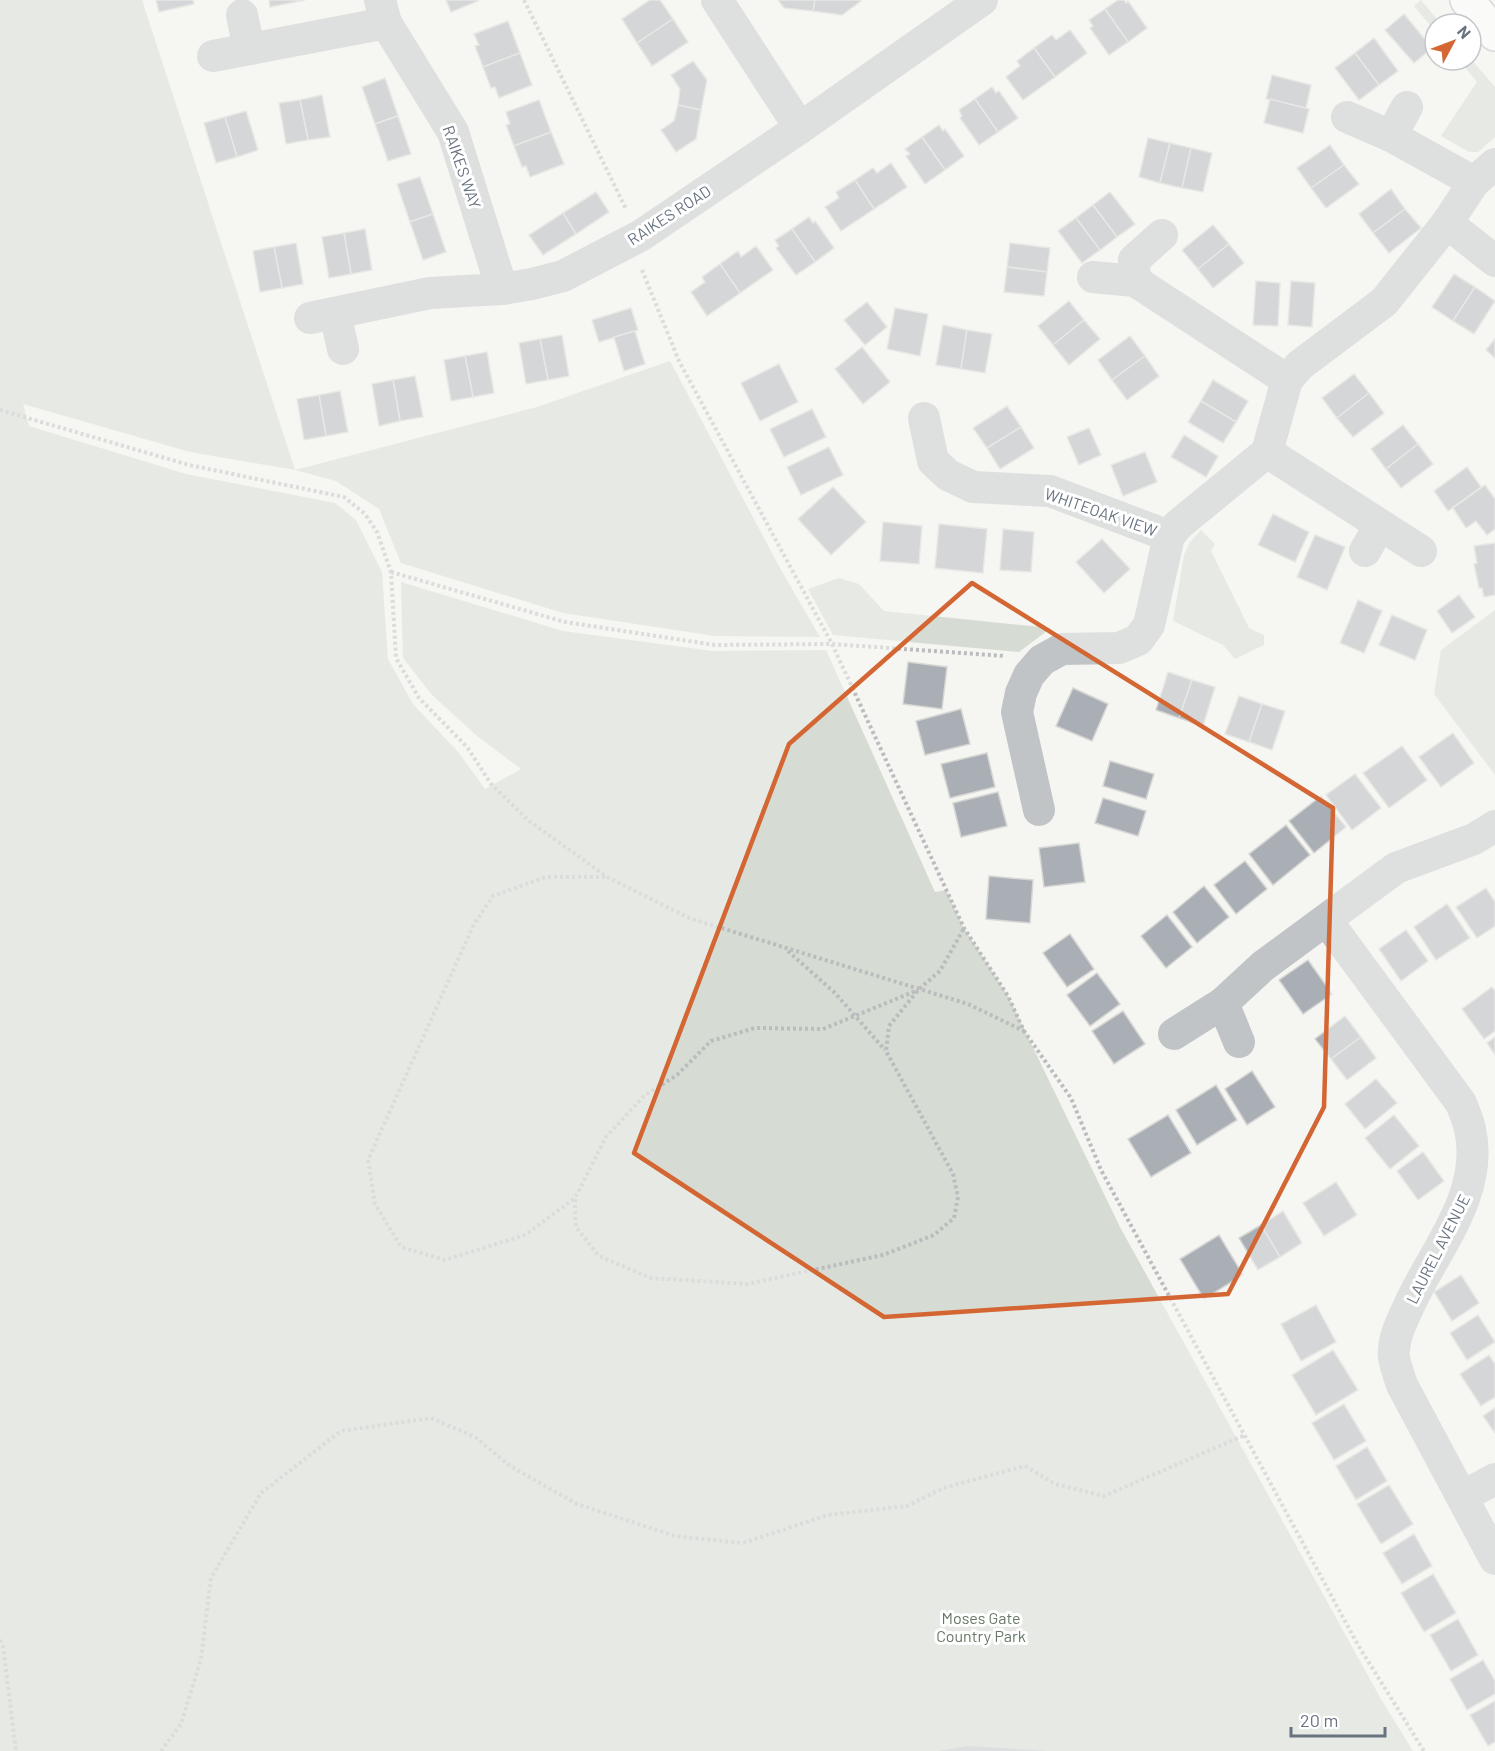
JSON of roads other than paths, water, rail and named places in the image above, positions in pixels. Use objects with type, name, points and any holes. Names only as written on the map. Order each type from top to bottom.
[{"type":"main road","points":[[1467,0],[1495,34]]},
{"type":"street","points":[[717,0],[800,128]]},
{"type":"street","name":"RAIKES ROAD","points":[[343,349],[323,315],[430,293],[532,285],[563,276],[635,239],[800,128],[982,0]]},
{"type":"street","name":"RAIKES WAY","points":[[213,56],[249,49],[383,11],[453,132],[502,289]]},
{"type":"street","points":[[242,15],[249,49]]},
{"type":"street","points":[[1391,136],[1407,107]]},
{"type":"street","points":[[1347,117],[1484,173],[1384,302],[1300,365],[1287,380],[1267,452],[1372,538],[1420,551]]},
{"type":"street","points":[[1447,223],[1495,261]]},
{"type":"street","points":[[1135,280],[1134,260],[1162,235]]},
{"type":"street","points":[[1093,277],[1135,280],[1287,380]]},
{"type":"street","name":"WHITEOAK VIEW","points":[[924,418],[920,463],[973,487],[1050,491],[1169,536]]},
{"type":"street","name":"WHITEOAK VIEW","points":[[1040,810],[1044,767],[1017,712],[1021,693],[1029,675],[1042,660],[1062,649],[1119,648],[1138,640],[1149,625],[1169,536],[1178,525],[1267,452]]},
{"type":"street","points":[[1174,1034],[1223,1003],[1263,966],[1396,868],[1474,839],[1495,826]]},
{"type":"street","name":"LAUREL AVENUE","points":[[1327,921],[1461,1103],[1470,1129],[1472,1154],[1470,1180],[1465,1200],[1418,1286],[1397,1333],[1394,1357],[1402,1385],[1495,1559]]},
{"type":"street","points":[[1223,1003],[1239,1042]]},
{"type":"street","points":[[1462,1497],[1495,1479]]},
{"type":"park label","name":"Moses Gate Country Park","points":[[981,1627]]}]
